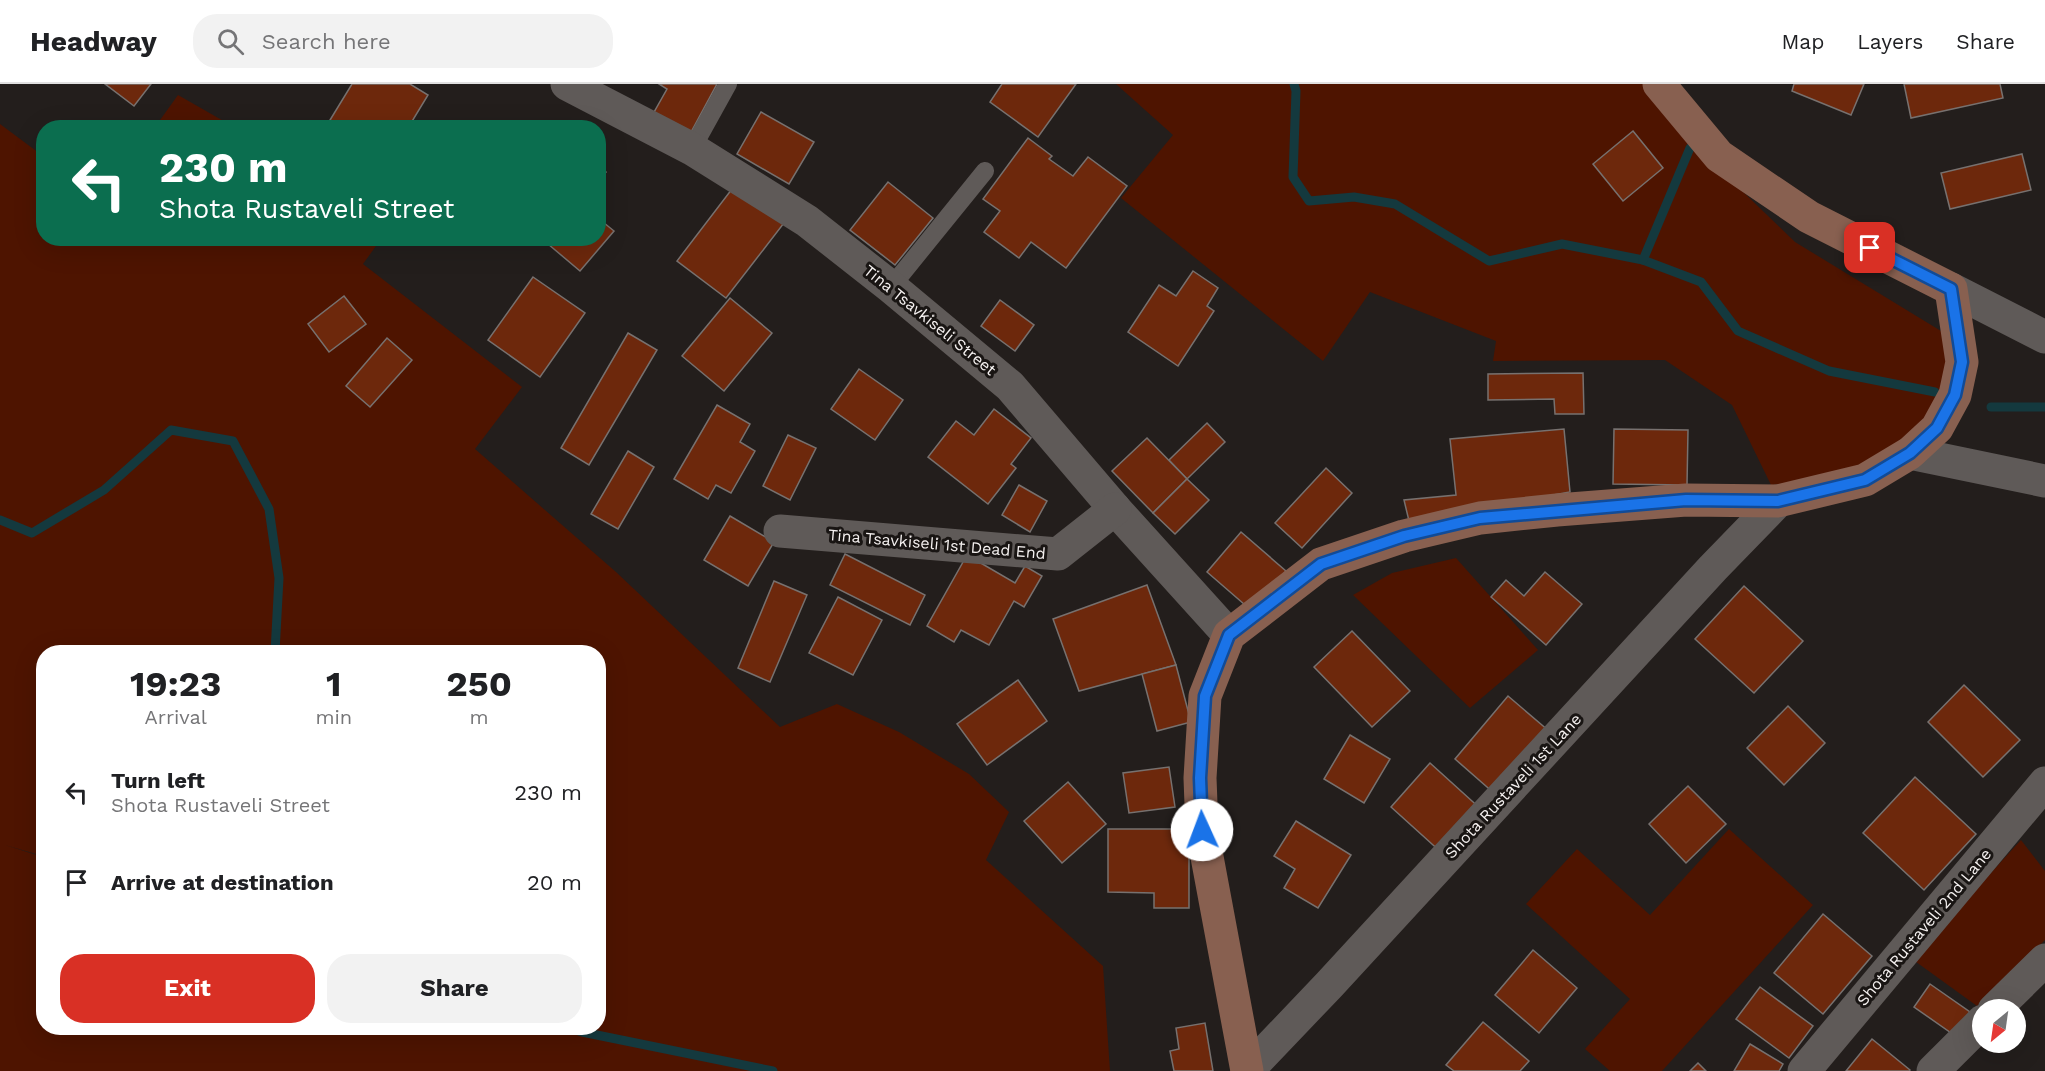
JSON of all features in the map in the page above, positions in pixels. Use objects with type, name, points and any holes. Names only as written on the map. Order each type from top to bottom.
[{"type":"street","name":"Tina Tsavkiseli Street","points":[[567,84],[692,149],[807,221],[1010,386],[1115,509],[1229,635]]},
{"type":"street","points":[[1659,84],[1719,156],[1809,217],[2045,337]]},
{"type":"street","points":[[1247,1071],[1202,830],[1200,778],[1205,696],[1229,635],[1321,564],[1404,536],[1480,518],[1557,510],[1686,500],[1778,501],[1865,480],[1910,453],[1937,428],[1955,395],[1962,362],[1951,289]]},
{"type":"street","points":[[1910,453],[2045,481]]},
{"type":"street","name":"Shota Rustaveli 1st Lane","points":[[1247,1071],[1713,568],[1778,501]]},
{"type":"street","name":"Tina Tsavkiseli 1st Dead End","points":[[780,531],[1058,554],[1115,509]]},
{"type":"street","name":"Shota Rustaveli 2nd Lane","points":[[1804,1071],[2045,783]]},
{"type":"street","points":[[2005,999],[2045,960]]},
{"type":"street","points":[[1933,1071],[1972,1032]]},
{"type":"lane","points":[[692,149],[728,84]]},
{"type":"lane","points":[[891,287],[986,171]]},
{"type":"shaded area","points":[[1116,84],[1644,84],[1709,159],[1795,242],[1941,331],[1954,370],[1940,417],[1900,452],[1818,483],[1771,485],[1732,405],[1665,360],[1493,361],[1496,341],[1370,292],[1323,361],[1121,198],[1173,135]]},
{"type":"shaded area","points":[[178,95],[222,120],[160,120]]},
{"type":"shaded area","points":[[0,124],[36,151],[36,246],[376,246],[363,264],[522,387],[475,449],[616,572],[780,727],[837,704],[899,732],[969,774],[1009,812],[986,860],[1103,966],[1110,1071],[0,1071]]},
{"type":"shaded area","points":[[1456,558],[1538,650],[1470,708],[1353,595],[1392,573]]},
{"type":"shaded area","points":[[1729,829],[1813,905],[1662,1071],[1610,1071],[1585,1049],[1630,999],[1526,904],[1577,849],[1650,915]]},
{"type":"shaded area","points":[[2021,840],[2045,871],[2045,940],[1984,999],[1972,999],[1972,1002],[1912,959]]},
{"type":"building","points":[[105,84],[151,84],[134,106]]},
{"type":"building","points":[[352,84],[410,84],[428,95],[413,120],[330,120]]},
{"type":"building","points":[[659,84],[717,84],[690,134],[653,114],[667,89]]},
{"type":"building","points":[[1002,84],[1076,84],[1038,137],[990,102]]},
{"type":"building","points":[[1794,84],[1864,84],[1851,115],[1792,91]]},
{"type":"building","points":[[1904,84],[2000,84],[2003,98],[1911,118]]},
{"type":"building","points":[[761,112],[814,142],[789,184],[737,154]]},
{"type":"building","points":[[1633,131],[1663,168],[1623,201],[1593,164]]},
{"type":"building","points":[[1028,138],[1052,156],[1049,159],[1073,176],[1088,157],[1127,186],[1066,268],[1031,242],[1019,258],[984,232],[1000,211],[983,199]]},
{"type":"building","points":[[2022,154],[2031,190],[1950,209],[1941,173]]},
{"type":"building","points":[[888,182],[933,218],[895,265],[850,230]]},
{"type":"building","points":[[735,185],[784,223],[726,298],[677,261]]},
{"type":"building","points":[[606,224],[614,231],[606,240]]},
{"type":"building","points":[[550,246],[601,246],[580,271]]},
{"type":"building","points":[[1193,271],[1218,288],[1207,306],[1214,311],[1178,366],[1128,332],[1159,285],[1176,296]]},
{"type":"building","points":[[533,277],[585,313],[540,377],[488,340]]},
{"type":"building","points":[[344,296],[366,324],[329,352],[308,324]]},
{"type":"building","points":[[730,298],[772,333],[724,391],[682,356]]},
{"type":"building","points":[[1000,300],[1034,325],[1015,351],[981,326]]},
{"type":"building","points":[[628,333],[657,350],[589,465],[561,448]]},
{"type":"building","points":[[387,338],[412,360],[370,407],[346,386]]},
{"type":"building","points":[[859,369],[903,400],[875,440],[831,409]]},
{"type":"building","points":[[1583,373],[1584,414],[1555,414],[1554,399],[1488,400],[1488,374]]},
{"type":"building","points":[[717,405],[750,424],[740,442],[755,451],[731,493],[716,485],[708,499],[674,479]]},
{"type":"building","points":[[994,409],[1031,438],[1011,464],[1016,468],[988,504],[928,457],[956,421],[974,435]]},
{"type":"building","points":[[1207,423],[1225,442],[1187,479],[1169,460]]},
{"type":"building","points":[[1564,429],[1570,492],[1409,521],[1404,500],[1456,495],[1450,439]]},
{"type":"building","points":[[1614,429],[1688,430],[1687,485],[1613,484]]},
{"type":"building","points":[[788,435],[816,448],[790,500],[763,486]]},
{"type":"building","points":[[1147,438],[1187,479],[1153,513],[1112,471]]},
{"type":"building","points":[[628,451],[654,467],[618,529],[591,514]]},
{"type":"building","points":[[1326,468],[1352,493],[1302,548],[1275,523]]},
{"type":"building","points":[[1187,479],[1209,500],[1175,534],[1153,513]]},
{"type":"building","points":[[1019,485],[1047,501],[1030,532],[1002,515]]},
{"type":"building","points":[[730,516],[774,542],[748,586],[704,560]]},
{"type":"building","points":[[1241,532],[1286,571],[1252,611],[1207,572]]},
{"type":"building","points":[[845,554],[925,595],[910,625],[830,585]]},
{"type":"building","points":[[967,555],[1015,583],[1025,566],[1042,576],[1024,607],[1014,601],[989,645],[961,630],[954,642],[927,626]]},
{"type":"building","points":[[1545,572],[1582,604],[1546,645],[1491,597],[1506,580],[1524,596]]},
{"type":"building","points":[[774,581],[807,595],[770,682],[738,668]]},
{"type":"building","points":[[1147,585],[1176,665],[1079,691],[1053,619]]},
{"type":"building","points":[[1744,586],[1803,641],[1754,693],[1695,639]]},
{"type":"building","points":[[838,597],[882,620],[853,675],[809,653]]},
{"type":"building","points":[[1352,631],[1410,691],[1372,727],[1314,667]]},
{"type":"building","points":[[1176,665],[1191,722],[1157,731],[1142,674]]},
{"type":"building","points":[[1018,680],[1047,721],[987,765],[957,724]]},
{"type":"building","points":[[1964,685],[2020,740],[1983,777],[1928,722]]},
{"type":"building","points":[[1508,696],[1549,731],[1495,794],[1455,759]]},
{"type":"building","points":[[1788,706],[1825,743],[1784,785],[1747,748]]},
{"type":"building","points":[[1350,735],[1390,759],[1364,803],[1324,779]]},
{"type":"building","points":[[1430,763],[1483,811],[1443,854],[1391,807]]},
{"type":"building","points":[[1169,767],[1175,807],[1129,813],[1123,773]]},
{"type":"building","points":[[1915,777],[1976,834],[1924,890],[1863,833]]},
{"type":"building","points":[[1068,782],[1106,824],[1062,863],[1024,821]]},
{"type":"building","points":[[1688,786],[1726,824],[1686,863],[1649,824]]},
{"type":"building","points":[[1296,821],[1351,855],[1318,908],[1284,888],[1295,869],[1274,856]]},
{"type":"building","points":[[1108,829],[1189,829],[1189,908],[1154,908],[1154,893],[1108,892]]},
{"type":"building","points":[[1823,914],[1872,956],[1823,1014],[1774,973]]},
{"type":"building","points":[[1533,950],[1577,988],[1539,1033],[1495,995]]},
{"type":"building","points":[[1930,984],[1970,1012],[1954,1035],[1914,1007]]},
{"type":"building","points":[[1760,987],[1813,1026],[1789,1058],[1736,1019]]},
{"type":"building","points":[[1483,1022],[1529,1061],[1520,1071],[1454,1071],[1446,1065]]},
{"type":"building","points":[[1205,1023],[1213,1071],[1174,1071],[1170,1051],[1179,1049],[1176,1028]]},
{"type":"building","points":[[1872,1039],[1910,1070],[1846,1071]]},
{"type":"building","points":[[1750,1044],[1783,1064],[1779,1071],[1734,1071]]},
{"type":"building","points":[[1698,1063],[1706,1071],[1690,1071]]},
{"type":"waterway","points":[[1294,84],[1296,91],[1293,177],[1309,201],[1354,197],[1395,204],[1489,261],[1562,244],[1643,260],[1701,282],[1738,331],[1829,371],[1935,392]]},
{"type":"waterway","points":[[1643,260],[1690,148]]},
{"type":"waterway","points":[[1991,407],[2045,407]]},
{"type":"waterway","points":[[0,520],[32,533],[104,490],[171,430],[233,441],[269,509],[279,578],[275,645]]},
{"type":"waterway","points":[[597,1035],[773,1071]]},
{"type":"route","points":[[1202,830],[1200,778],[1205,696],[1229,635],[1321,564],[1404,536],[1480,518],[1686,500],[1778,501],[1865,480],[1910,453],[1937,428],[1955,395],[1962,362],[1951,289],[1870,248]]}]
